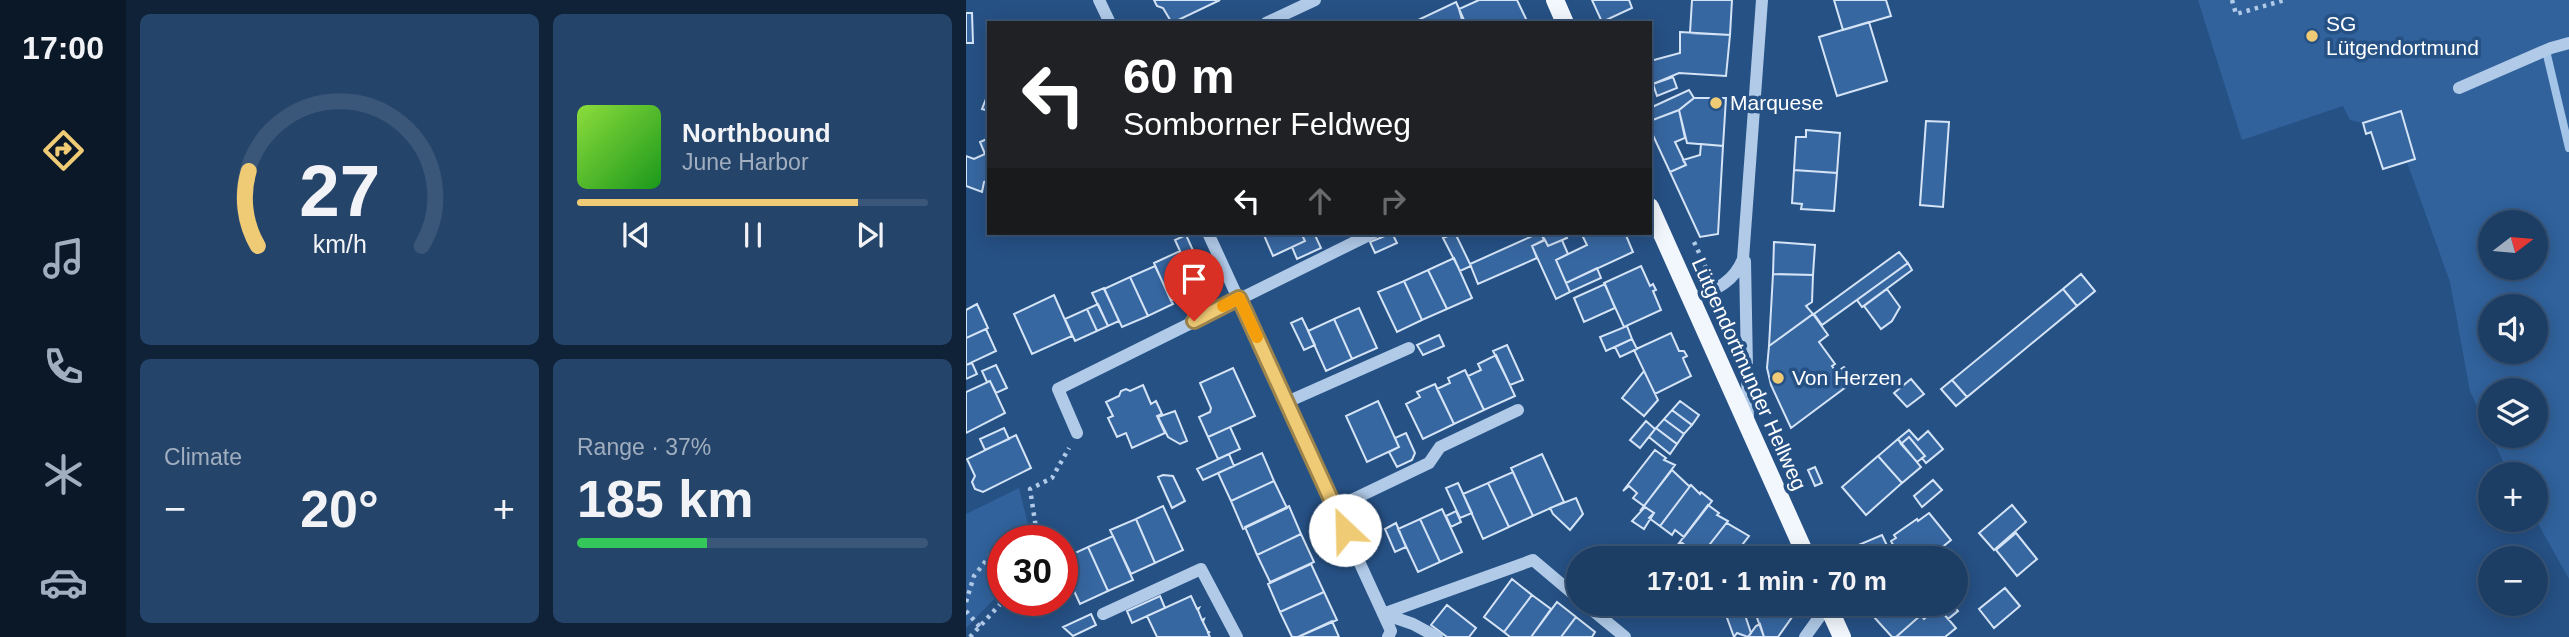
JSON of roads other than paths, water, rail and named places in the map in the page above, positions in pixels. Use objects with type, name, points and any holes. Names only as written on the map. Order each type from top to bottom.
[{"type":"main road","points":[[1555,0],[1564,21]]},
{"type":"main road","name":"Lütgendortmunder Hellweg","points":[[1652,212],[1801,546]]},
{"type":"main road","points":[[1833,616],[1842,637]]},
{"type":"street","points":[[1099,0],[1109,21]]},
{"type":"street","points":[[1270,21],[1315,0]]},
{"type":"street","points":[[1690,300],[1715,290],[1731,279],[1744,259],[1762,0]]},
{"type":"street","points":[[2459,88],[2551,48],[2569,43]]},
{"type":"street","points":[[1209,235],[1391,631],[1388,637]]},
{"type":"street","points":[[1077,433],[1058,389],[1369,235]]},
{"type":"street","points":[[1745,246],[1748,430]]},
{"type":"street","points":[[1287,402],[1409,348]]},
{"type":"street","points":[[1335,508],[1429,463],[1440,447],[1518,410]]},
{"type":"street","points":[[1383,614],[1532,559],[1566,588]]},
{"type":"street","points":[[1103,614],[1201,569],[1237,637]]},
{"type":"street","points":[[1383,614],[1413,624],[1437,637]]},
{"type":"street","points":[[1600,616],[1625,637]]},
{"type":"street","points":[[1805,637],[1820,616]]},
{"type":"waterway","points":[[2547,55],[2569,148]]},
{"type":"place","name":"SG Lütgendortmund","points":[[2312,36]]},
{"type":"place","name":"Marquese","points":[[1716,103]]},
{"type":"place","name":"Von Herzen","points":[[1778,378]]}]
